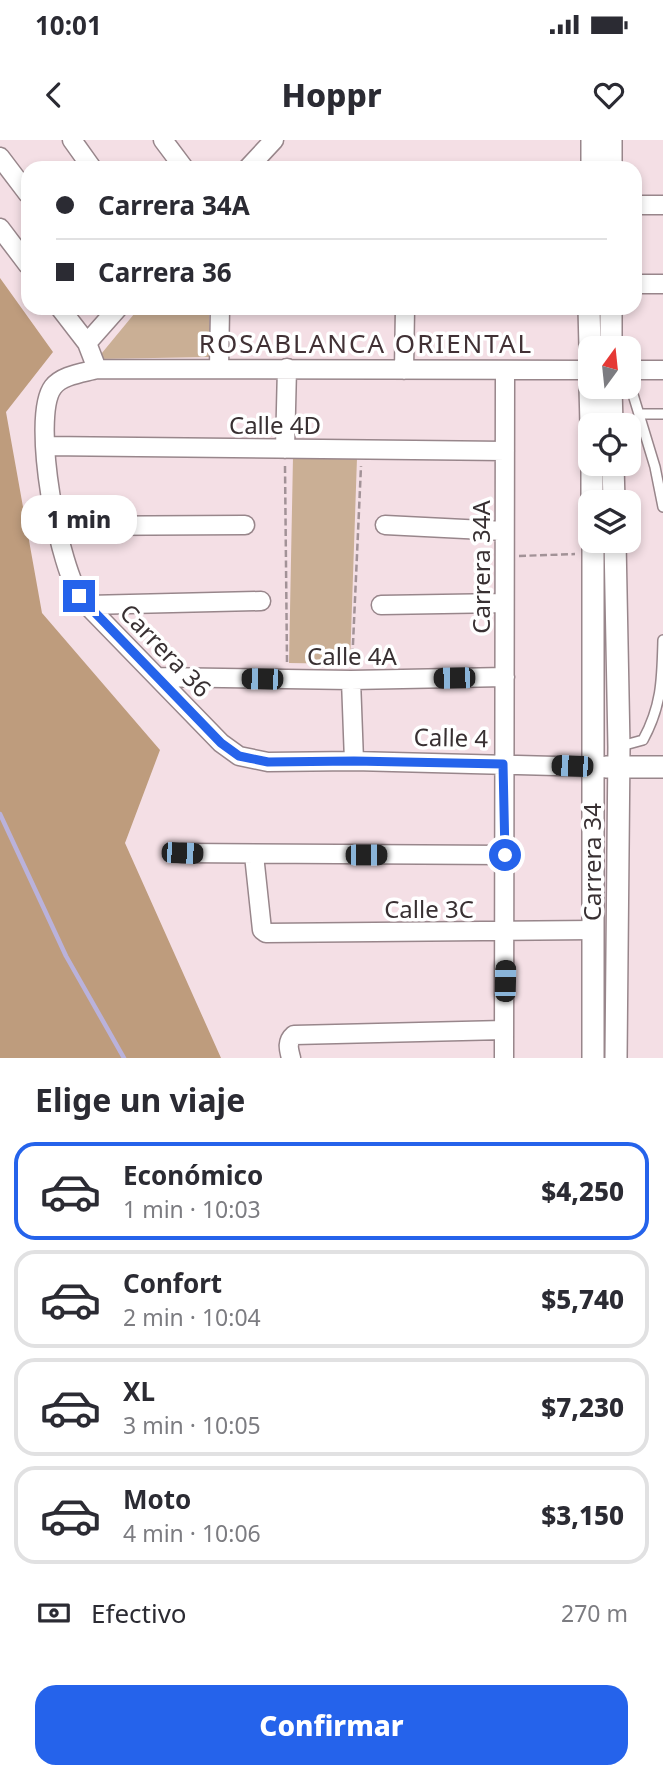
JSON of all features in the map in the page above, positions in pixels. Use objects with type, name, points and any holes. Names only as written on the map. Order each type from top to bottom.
[{"type":"street","points":[[72,140],[87,161]]},
{"type":"street","points":[[163,140],[179,161]]},
{"type":"street","points":[[592,140],[592,161]]},
{"type":"street","points":[[611,140],[611,161]]},
{"type":"street","points":[[252,161],[262,144]]},
{"type":"street","points":[[0,157],[21,185]]},
{"type":"street","points":[[642,205],[663,205]]},
{"type":"street","points":[[0,228],[21,256]]},
{"type":"street","points":[[642,284],[663,284]]},
{"type":"street","points":[[65,315],[87,343],[97,369],[578,370]]},
{"type":"street","points":[[87,343],[112,315]]},
{"type":"street","points":[[219,368],[220,315]]},
{"type":"street","points":[[404,370],[405,315]]},
{"type":"street","points":[[589,315],[590,336]]},
{"type":"street","points":[[611,315],[611,336]]},
{"type":"street","points":[[285,449],[287,368]]},
{"type":"street","name":"Carrera 36","points":[[97,369],[59,380],[51,389],[44,414],[44,446],[57,526],[70,578],[79,596],[88,606],[221,743],[239,756]]},
{"type":"street","points":[[641,370],[663,370]]},
{"type":"street","name":"Carrera 34A","points":[[504,1058],[505,371]]},
{"type":"street","name":"Calle 4D","points":[[44,446],[505,451]]},
{"type":"street","points":[[57,526],[245,525]]},
{"type":"street","points":[[385,525],[505,531]]},
{"type":"street","name":"Carrera 34","points":[[593,553],[593,1058]]},
{"type":"street","name":"Carrera 34","points":[[615,553],[619,757],[616,1058]]},
{"type":"street","points":[[88,606],[261,601]]},
{"type":"street","points":[[381,605],[504,603]]},
{"type":"street","name":"Calle 4A","points":[[158,677],[351,680],[505,677]]},
{"type":"street","points":[[351,680],[354,761]]},
{"type":"street","name":"Calle 4","points":[[239,756],[268,762],[354,761],[594,767],[619,757],[663,767]]},
{"type":"street","points":[[182,853],[505,855]]},
{"type":"street","name":"Calle 3C","points":[[254,855],[263,932],[594,930]]},
{"type":"street","points":[[290,1050],[294,1035],[504,1030]]},
{"type":"lane","points":[[641,414],[663,414]]},
{"type":"lane","points":[[641,417],[659,467],[663,508]]},
{"type":"lane","points":[[619,757],[643,740],[659,718],[663,640]]},
{"type":"path","points":[[285,449],[288,679]]},
{"type":"path","points":[[351,680],[362,449]]},
{"type":"path","points":[[505,556],[578,549]]},
{"type":"shaded area","points":[[0,278],[21,307],[21,315],[26,315],[53,352],[6,412],[42,613],[160,750],[125,843],[221,1058],[0,1058]]},
{"type":"shaded area","points":[[133,315],[209,315],[210,357],[97,359]]},
{"type":"shaded area","points":[[293,457],[357,458],[350,664],[289,663]]},
{"type":"waterway","points":[[0,814],[66,956],[124,1058]]},
{"type":"district","name":"ROSABLANCA ORIENTAL","points":[[366,343]]},
{"type":"route","points":[[79,596],[221,743],[239,756],[268,762],[503,764],[505,855]]}]
